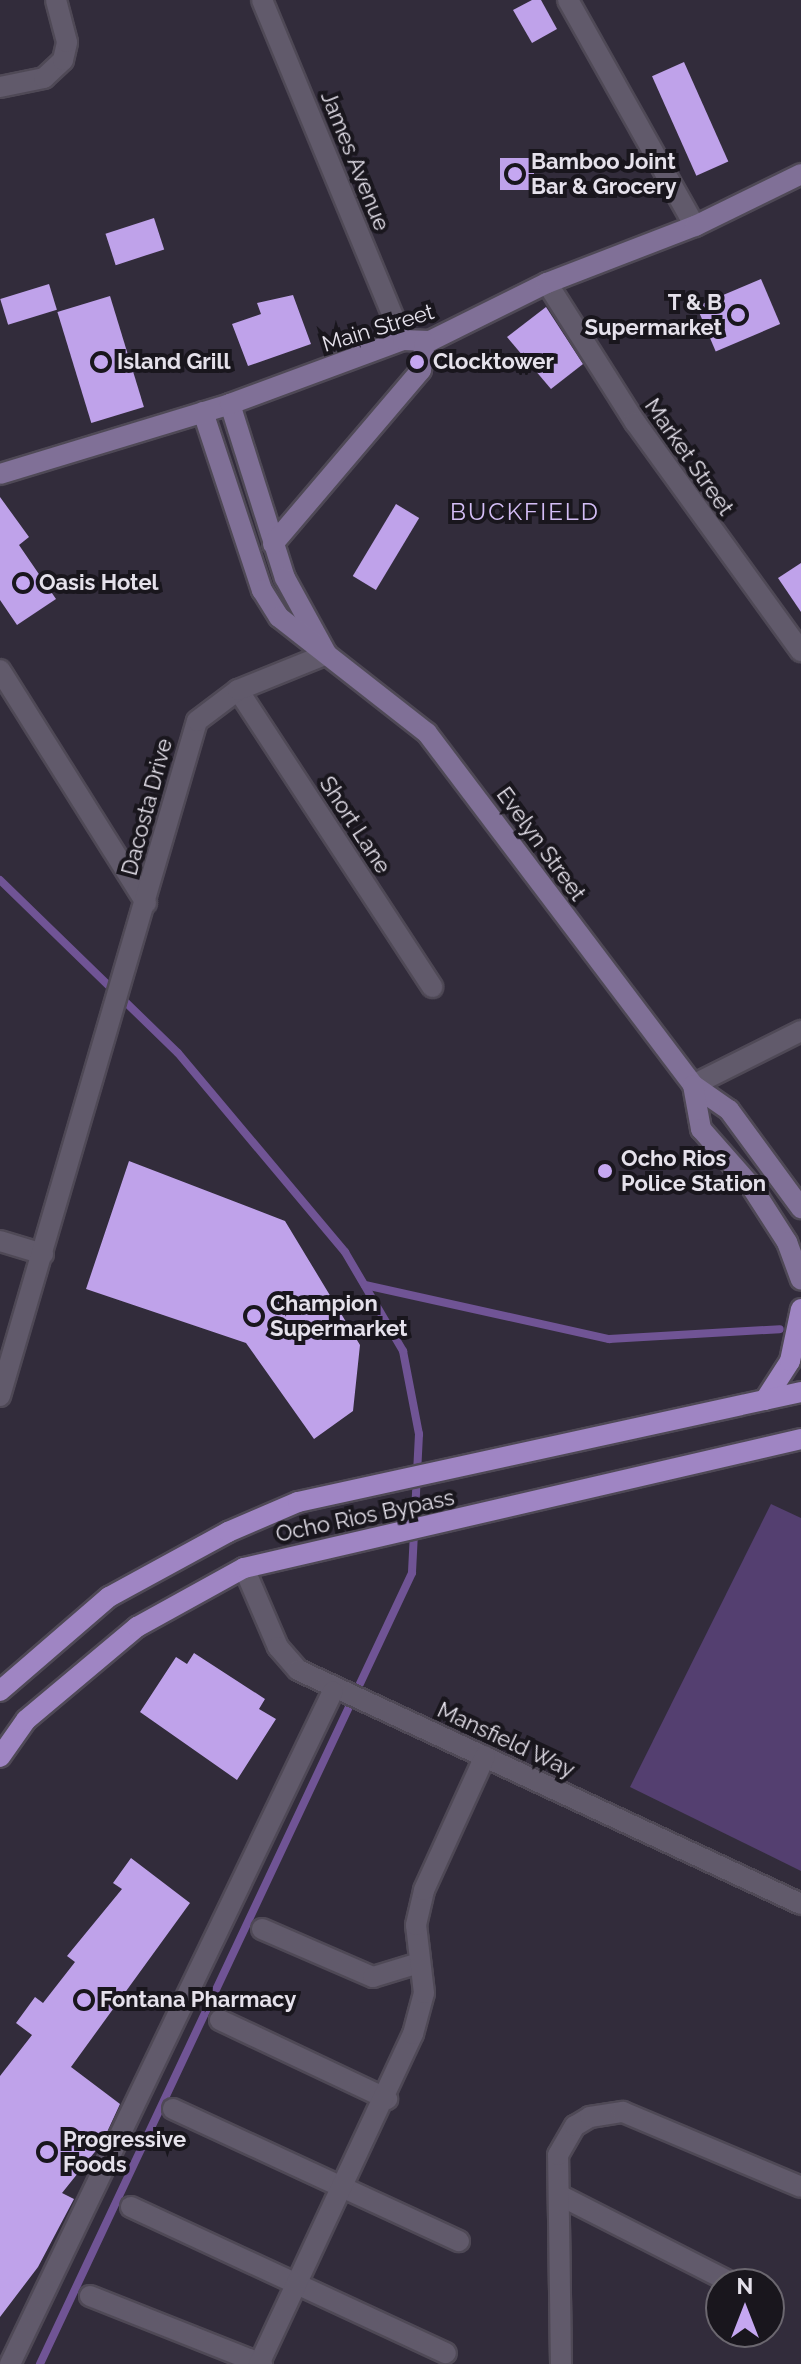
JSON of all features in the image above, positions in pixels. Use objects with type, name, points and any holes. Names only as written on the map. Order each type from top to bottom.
[{"type":"main road","points":[[765,1400],[790,1361],[801,1309]]},
{"type":"main road","name":"Ocho Rios Bypass","points":[[0,1691],[109,1597],[228,1532],[298,1502],[801,1392]]},
{"type":"main road","name":"Ocho Rios Bypass","points":[[0,1757],[26,1720],[137,1627],[244,1568],[371,1537],[476,1517],[801,1439]]},
{"type":"street","points":[[0,87],[44,78],[63,60],[67,42],[56,0]]},
{"type":"street","name":"James Avenue","points":[[262,0],[403,340]]},
{"type":"street","points":[[568,0],[695,226]]},
{"type":"street","name":"Main Street","points":[[0,474],[230,404],[403,340],[425,342],[547,283],[695,226],[801,174]]},
{"type":"street","name":"Market Street","points":[[547,283],[635,422],[801,651]]},
{"type":"street","points":[[273,544],[421,370],[425,342]]},
{"type":"street","name":"Evelyn Street","points":[[230,404],[285,578],[327,654]]},
{"type":"street","name":"Evelyn Street","points":[[203,412],[262,590],[279,617],[427,733],[693,1085],[729,1110],[801,1208]]},
{"type":"street","name":"Dacosta Drive","points":[[43,1254],[134,956],[181,759],[197,721],[238,690],[327,654]]},
{"type":"street","points":[[0,670],[146,903]]},
{"type":"street","name":"Short Lane","points":[[238,690],[432,987]]},
{"type":"street","points":[[693,1085],[801,1031]]},
{"type":"street","name":"Evelyn Street","points":[[693,1085],[701,1129],[751,1186],[787,1242],[801,1280]]},
{"type":"street","points":[[0,1241],[43,1254],[0,1396]]},
{"type":"street","name":"Mansfield Way","points":[[244,1568],[278,1647],[298,1670],[343,1694],[485,1756],[801,1904]]},
{"type":"street","points":[[10,2364],[343,1694]]},
{"type":"street","points":[[90,2296],[260,2364],[387,2099],[424,1993],[416,1925],[424,1890],[485,1756]]},
{"type":"street","points":[[262,1929],[373,1977],[419,1963]]},
{"type":"street","points":[[220,2020],[387,2099]]},
{"type":"street","points":[[173,2109],[459,2241]]},
{"type":"street","points":[[561,2364],[561,2196],[558,2155],[564,2140],[590,2117],[606,2112],[623,2112],[801,2187]]},
{"type":"street","points":[[561,2196],[705,2269]]},
{"type":"street","points":[[131,2207],[446,2353]]},
{"type":"shaded area","points":[[771,1504],[801,1518],[801,1871],[630,1787]]},
{"type":"building","points":[[532,0],[541,0],[557,29],[532,43],[513,10]]},
{"type":"building","points":[[684,62],[728,162],[696,176],[652,76]]},
{"type":"building","name":"Bamboo Joint Bar & Grocery","points":[[500,158],[534,158],[534,190],[500,190]]},
{"type":"building","points":[[154,218],[164,249],[116,265],[105,234]]},
{"type":"building","name":"T & B Supermarket","points":[[761,279],[780,324],[716,351],[697,306]]},
{"type":"building","points":[[49,284],[57,310],[8,325],[0,299]]},
{"type":"building","points":[[293,295],[311,344],[248,366],[232,324],[261,314],[257,303]]},
{"type":"building","name":"Island Grill","points":[[110,296],[144,407],[91,423],[57,312]]},
{"type":"building","points":[[546,307],[583,364],[551,389],[507,337]]},
{"type":"building","name":"Oasis Hotel","points":[[0,497],[29,537],[19,545],[56,599],[17,625],[0,600]]},
{"type":"building","points":[[396,504],[419,518],[376,590],[353,576]]},
{"type":"building","points":[[801,563],[801,612],[778,578]]},
{"type":"building","name":"Champion Supermarket","points":[[129,1161],[285,1221],[360,1345],[353,1411],[314,1439],[246,1343],[86,1289]]},
{"type":"building","points":[[194,1653],[265,1699],[259,1709],[276,1719],[237,1780],[140,1712],[176,1657],[187,1664]]},
{"type":"building","points":[[131,1858],[190,1903],[71,2067],[120,2104],[102,2143],[62,2193],[74,2199],[38,2267],[0,2317],[0,2076],[32,2035],[16,2023],[35,1997],[43,2003],[75,1962],[67,1956],[122,1889],[113,1883]]},
{"type":"waterway","points":[[0,880],[178,1053],[345,1252],[403,1351],[419,1434],[412,1573],[40,2364]]},
{"type":"waterway","points":[[365,1285],[609,1339],[780,1329]]},
{"type":"place","name":"Bamboo Joint Bar & Grocery","points":[[515,174]]},
{"type":"place","name":"T & B Supermarket","points":[[738,315]]},
{"type":"place","name":"Island Grill","points":[[101,362]]},
{"type":"place","name":"Clocktower","points":[[417,362]]},
{"type":"place","name":"Oasis Hotel","points":[[23,583]]},
{"type":"place","name":"Ocho Rios Police Station","points":[[605,1171]]},
{"type":"place","name":"Champion Supermarket","points":[[254,1316]]},
{"type":"place","name":"Fontana Pharmacy","points":[[84,2000]]},
{"type":"place","name":"Progressive Foods","points":[[47,2152]]},
{"type":"district","name":"BUCKFIELD","points":[[525,512]]}]
